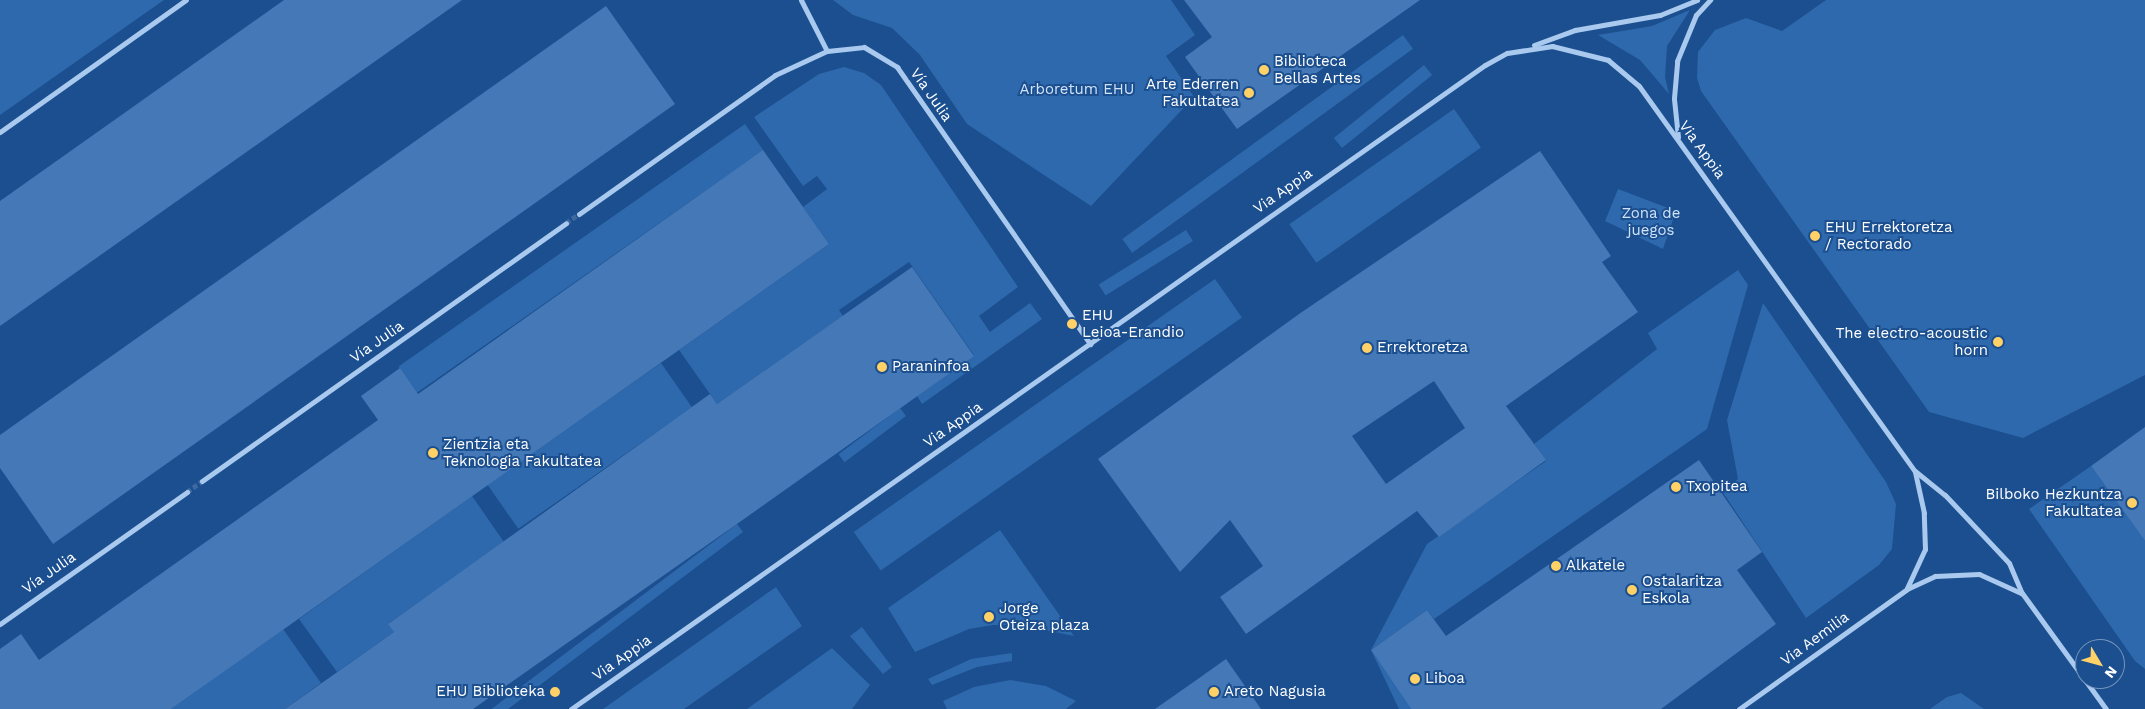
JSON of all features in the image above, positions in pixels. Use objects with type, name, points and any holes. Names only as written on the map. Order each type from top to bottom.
[{"type":"street","points":[[0,132],[186,0]]},
{"type":"street","points":[[801,0],[827,50]]},
{"type":"street","points":[[1528,48],[1575,30],[1660,15],[1697,0]]},
{"type":"street","points":[[1678,138],[1674,98],[1678,61],[1696,15],[1710,0]]},
{"type":"street","name":"Vía Julia","points":[[579,214],[775,75],[827,50],[864,47],[897,66],[1090,344]]},
{"type":"street","name":"Via Appia","points":[[571,709],[1485,65],[1528,48],[1567,48],[1608,60],[1640,86],[1915,471]]},
{"type":"street","name":"Vía Julia","points":[[202,481],[566,223]]},
{"type":"street","points":[[1907,589],[1925,549],[1924,513],[1915,471]]},
{"type":"street","points":[[1915,471],[1945,495],[2009,563],[2022,593],[2106,709]]},
{"type":"street","name":"Vía Julia","points":[[0,624],[187,492]]},
{"type":"street","name":"Via Aemilia","points":[[1738,709],[1907,589],[1935,576],[1958,573],[1979,574],[2022,593]]},
{"type":"green space","points":[[0,0],[164,0],[0,115]]},
{"type":"green space","name":"Arboretum EHU","points":[[833,0],[1171,0],[1195,35],[1166,56],[1194,97],[1091,206],[967,124],[920,55],[892,28],[853,15]]},
{"type":"green space","points":[[1826,0],[2145,0],[2145,375],[2023,438],[1929,412],[1701,91],[1697,78],[1698,52],[1715,30],[1746,18],[1782,31]]},
{"type":"green space","points":[[1690,10],[1667,46],[1665,77],[1669,94],[1640,60],[1598,35],[1652,26]]},
{"type":"green space","points":[[1403,35],[1413,49],[1132,253],[1122,239]]},
{"type":"green space","points":[[1424,65],[1432,75],[1342,148],[1334,138]]},
{"type":"green space","points":[[844,67],[864,73],[881,85],[1018,287],[979,316],[990,332],[1030,303],[1042,319],[922,404],[917,396],[974,355],[909,262],[839,310],[843,316],[717,404],[679,350],[829,244],[803,207],[827,189],[817,176],[803,186],[754,117],[819,74]]},
{"type":"green space","points":[[1454,109],[1481,148],[1316,263],[1289,224]]},
{"type":"green space","points":[[745,124],[763,150],[417,393],[398,367]]},
{"type":"green space","name":"Zona de juegos","points":[[1618,189],[1676,211],[1663,249],[1605,221]]},
{"type":"green space","points":[[1186,230],[1193,241],[1106,296],[1099,285]]},
{"type":"green space","points":[[1738,270],[1748,285],[1707,429],[1434,619],[1427,610],[1371,650],[1427,544],[1546,461],[1534,444],[1657,349],[1648,333]]},
{"type":"green space","points":[[1215,279],[1242,318],[881,570],[854,532]]},
{"type":"green space","points":[[1763,303],[1886,482],[1896,504],[1892,549],[1879,565],[1806,618],[1722,491],[1738,479],[1727,420]]},
{"type":"green space","points":[[661,363],[692,407],[518,529],[487,485]]},
{"type":"green space","points":[[900,408],[906,416],[845,462],[839,454]]},
{"type":"green space","points":[[2091,466],[2145,541],[2145,669],[2135,661],[2125,647],[2125,639],[2120,639],[2029,509]]},
{"type":"green space","points":[[472,496],[504,542],[389,623],[394,632],[337,672],[299,619]]},
{"type":"green space","points":[[737,524],[743,532],[508,709],[491,709]]},
{"type":"green space","points":[[1000,530],[1074,636],[1021,625],[993,625],[969,629],[915,652],[888,608]]},
{"type":"green space","points":[[776,587],[802,626],[684,709],[603,709]]},
{"type":"green space","points":[[862,627],[892,667],[883,674],[850,636]]},
{"type":"green space","points":[[283,629],[321,683],[285,709],[171,709]]},
{"type":"green space","points":[[832,648],[870,685],[852,709],[747,709]]},
{"type":"green space","points":[[1371,650],[1411,709],[1399,709]]},
{"type":"green space","points":[[1012,653],[1012,661],[977,667],[932,685],[928,679],[971,659]]},
{"type":"green space","points":[[1010,680],[1046,686],[1076,701],[1066,709],[947,709],[943,701],[974,687]]},
{"type":"green space","points":[[1961,693],[1984,709],[1930,709],[1947,697]]},
{"type":"building","points":[[284,0],[462,0],[0,326],[0,201]]},
{"type":"building","name":"Arte Ederren Fakultatea","points":[[1184,0],[1420,0],[1237,129],[1185,57],[1212,37]]},
{"type":"building","points":[[606,6],[675,104],[53,544],[0,468],[0,435]]},
{"type":"building","name":"Zientzia eta Teknologia Fakultatea","points":[[763,150],[829,244],[171,709],[0,709],[0,649],[21,634],[39,660],[378,420],[361,396],[400,368],[418,394]]},
{"type":"building","name":"Errektoretza","points":[[1540,151],[1611,256],[1602,262],[1638,312],[1506,406],[1546,460],[1439,537],[1417,511],[1246,634],[1220,597],[1263,566],[1230,520],[1180,572],[1098,459],[1299,314]],"holes":[[[1434,381],[1465,428],[1386,484],[1352,436]]]},
{"type":"building","name":"Zientzia eta Teknologia Fakultatea","points":[[912,267],[974,356],[737,524],[473,709],[285,709],[394,632],[388,624],[710,394],[717,404]]},
{"type":"building","name":"Bilboko Hezkuntza Fakultatea","points":[[2145,427],[2145,541],[2091,466]]},
{"type":"building","name":"Ostalaritza Eskola","points":[[1699,460],[1762,552],[1737,570],[1776,624],[1661,709],[1411,709],[1371,650],[1427,610],[1446,636]]},
{"type":"building","name":"Areto Nagusia","points":[[1226,659],[1261,709],[1155,709],[1195,681]]},
{"type":"tunnel","points":[[566,223],[579,214]]},
{"type":"tunnel","points":[[187,492],[202,481]]},
{"type":"place","name":"Biblioteca Bellas Artes","points":[[1264,70]]},
{"type":"place","name":"Arte Ederren Fakultatea","points":[[1249,93]]},
{"type":"place","name":"EHU Errektoretza / Rectorado","points":[[1815,236]]},
{"type":"place","name":"EHU Leioa-Erandio","points":[[1072,324]]},
{"type":"place","name":"The electro-acoustic horn","points":[[1998,342]]},
{"type":"place","name":"Errektoretza","points":[[1367,348]]},
{"type":"place","name":"Paraninfoa","points":[[882,367]]},
{"type":"place","name":"Zientzia eta Teknologia Fakultatea","points":[[433,453]]},
{"type":"place","name":"Txopitea","points":[[1676,487]]},
{"type":"place","name":"Bilboko Hezkuntza Fakultatea","points":[[2132,503]]},
{"type":"place","name":"Alkatele","points":[[1556,566]]},
{"type":"place","name":"Ostalaritza Eskola","points":[[1632,590]]},
{"type":"place","name":"Jorge Oteiza plaza","points":[[989,617]]},
{"type":"place","name":"Liboa","points":[[1415,679]]},
{"type":"place","name":"EHU Biblioteka","points":[[555,692]]},
{"type":"place","name":"Areto Nagusia","points":[[1214,692]]}]
